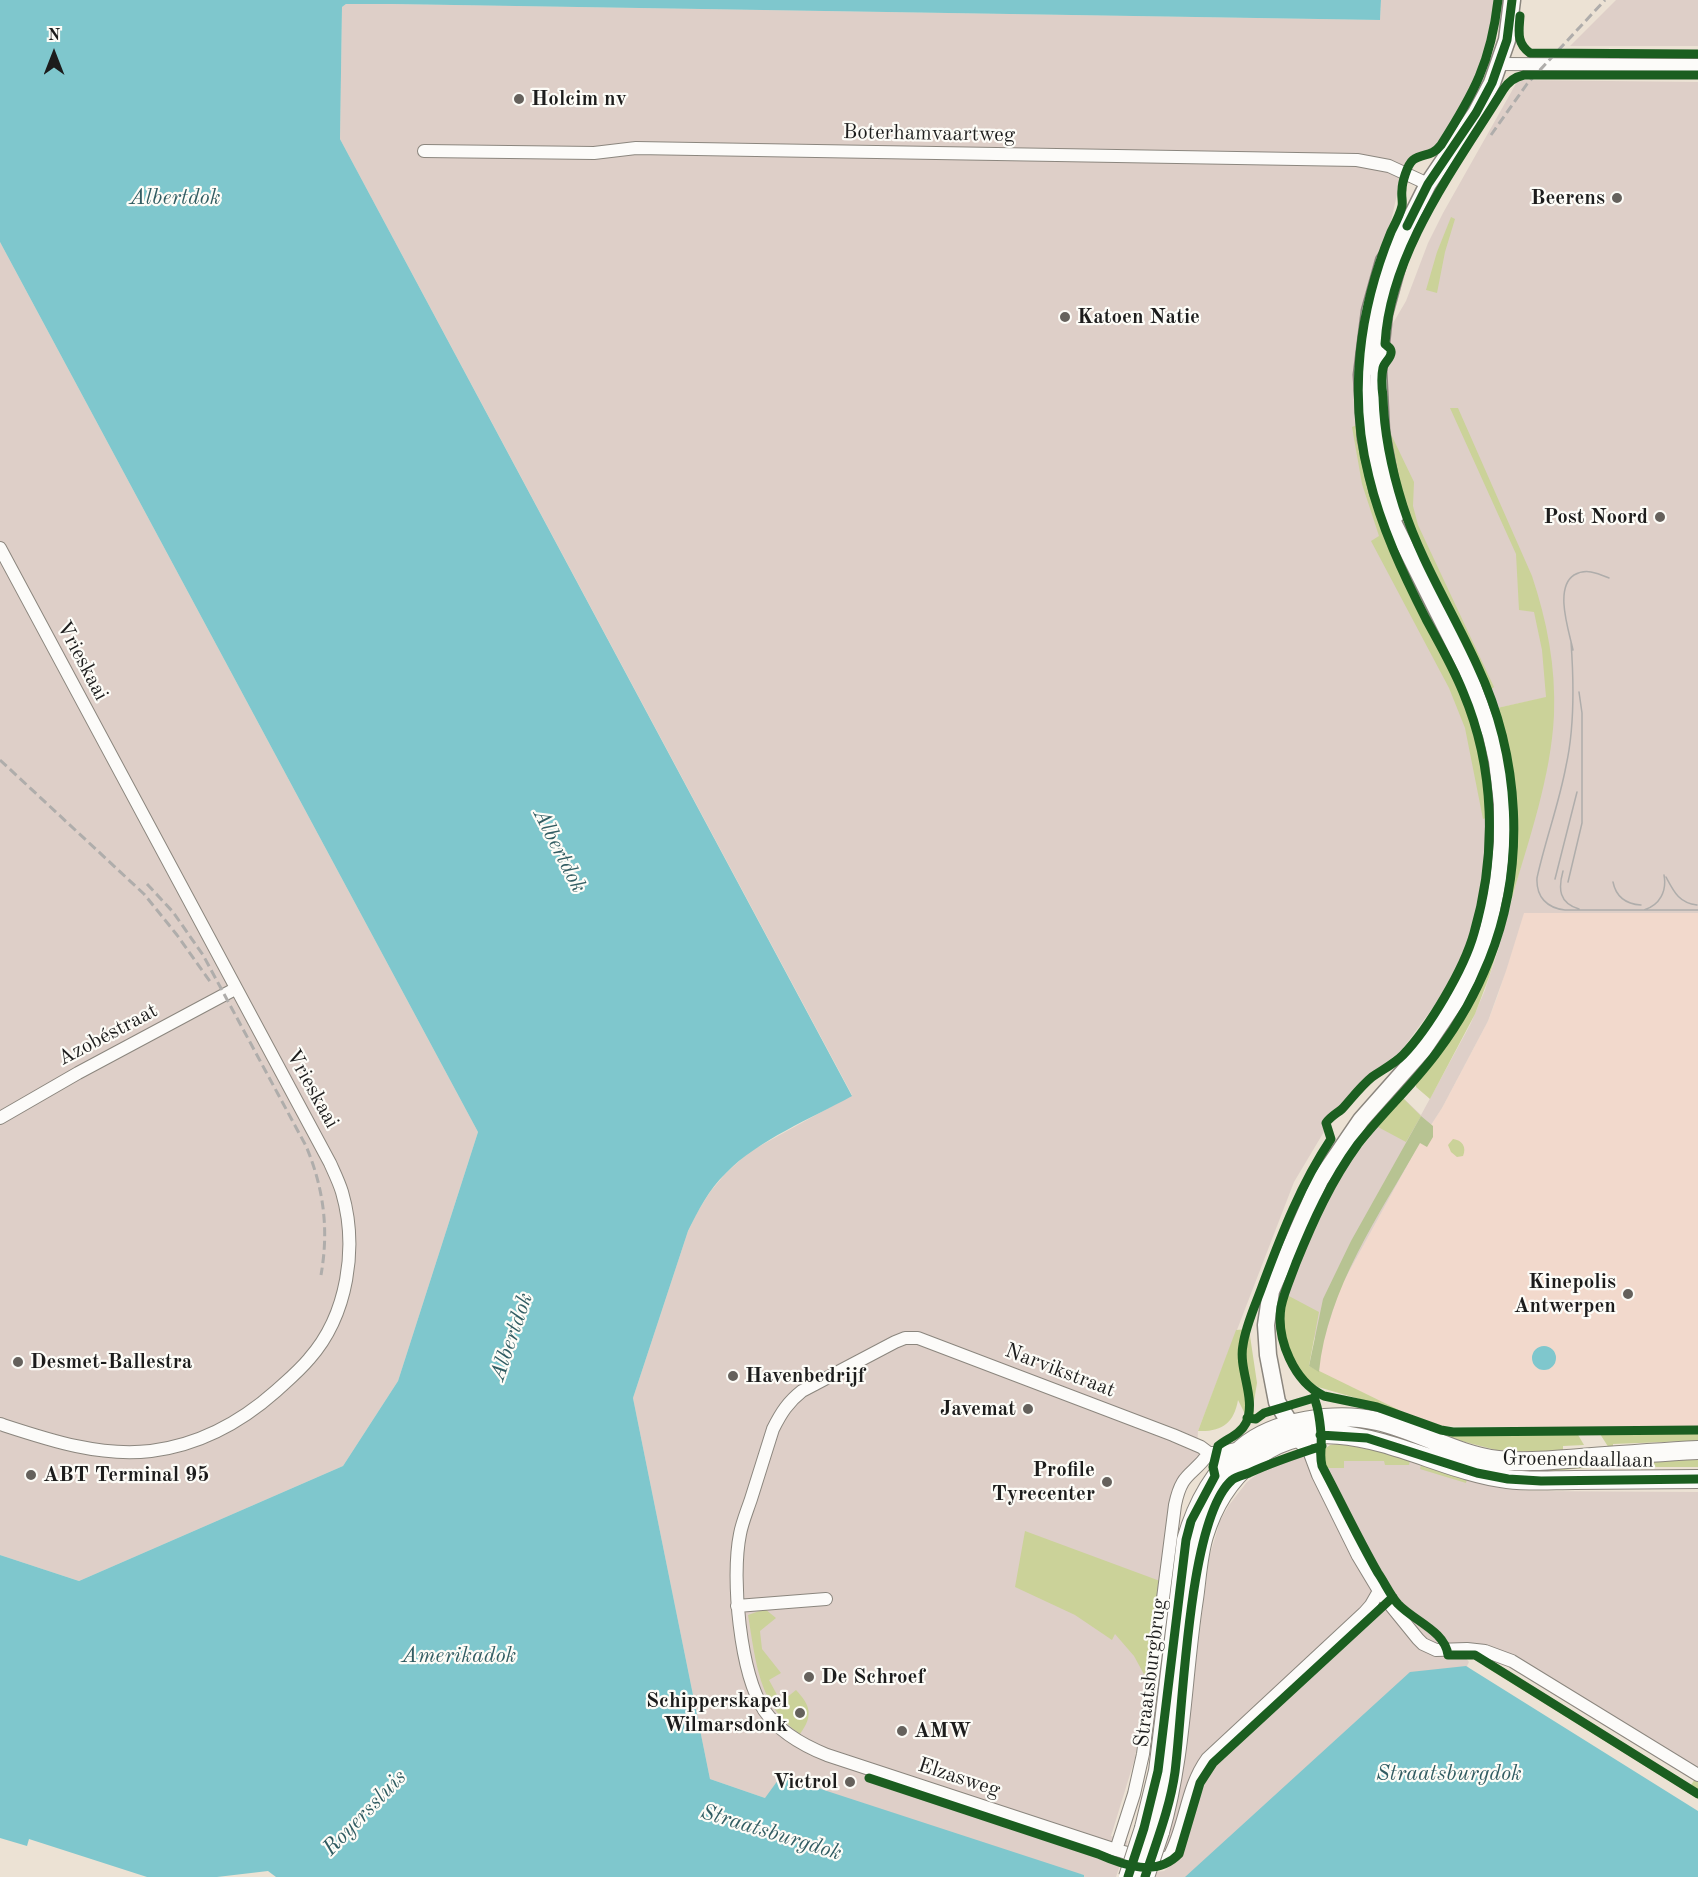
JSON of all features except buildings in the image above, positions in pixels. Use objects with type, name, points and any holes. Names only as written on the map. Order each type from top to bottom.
[{"type":"main road","name":"Groenendaallaan","points":[[1293,1432],[1332,1417],[1376,1420],[1476,1455],[1516,1462],[1698,1450]]},
{"type":"main road","name":"Straatsburgbrug","points":[[1128,1877],[1144,1828],[1158,1771],[1186,1540],[1191,1521],[1224,1478],[1243,1447],[1263,1435],[1293,1432]]},
{"type":"main road","name":"Straatsburgbrug","points":[[1145,1877],[1175,1772],[1190,1623],[1204,1537],[1224,1478],[1280,1444],[1293,1432]]},
{"type":"main road","name":"Groenendaallaan","points":[[1293,1432],[1367,1438],[1477,1473],[1508,1479],[1541,1481],[1698,1479]]},
{"type":"street","points":[[1512,0],[1508,33],[1492,83],[1476,113],[1428,184],[1407,226],[1384,261],[1368,322],[1362,375],[1365,424],[1378,492],[1467,670],[1485,717],[1497,761],[1502,804],[1502,842],[1494,907],[1476,962],[1458,998],[1423,1050],[1361,1120],[1320,1180],[1270,1297],[1266,1326],[1268,1355],[1291,1405],[1293,1432],[1309,1450],[1317,1475],[1358,1556],[1379,1591],[1423,1644],[1436,1650],[1485,1651],[1512,1660],[1698,1775]]},
{"type":"street","points":[[1499,64],[1698,65]]},
{"type":"street","name":"Boterhamvaartweg","points":[[424,151],[594,153],[636,148],[1357,160],[1389,166],[1428,184]]},
{"type":"street","name":"Vrieskaai","points":[[0,548],[330,1163],[342,1190],[348,1219],[349,1258],[340,1304],[328,1332],[310,1358],[263,1403],[241,1420],[181,1446],[148,1451],[118,1452],[80,1448],[0,1424]]},
{"type":"street","name":"Azobéstraat","points":[[0,1118],[78,1073],[235,989]]},
{"type":"street","name":"Narvikstraat","points":[[895,1342],[905,1338],[918,1338],[938,1344],[1196,1445],[1209,1453]]},
{"type":"street","name":"Elzasweg","points":[[895,1342],[802,1391],[790,1400],[773,1429],[740,1533],[736,1557],[737,1606],[749,1672],[758,1700],[770,1716],[792,1737],[827,1755],[1116,1850],[1162,1859],[1168,1857],[1174,1847],[1195,1780],[1207,1759],[1364,1613],[1379,1591]]},
{"type":"street","points":[[1116,1850],[1139,1772],[1178,1488],[1183,1479],[1209,1453],[1217,1454],[1243,1447]]},
{"type":"street","points":[[737,1606],[826,1599]]},
{"type":"shaded area","points":[[1381,0],[1502,0],[1496,4],[1491,35],[1473,86],[1438,144],[1431,150],[1414,154],[1409,159],[1400,181],[1389,230],[1374,265],[1363,321],[1363,459],[1383,530],[1404,581],[1466,706],[1477,741],[1486,789],[1488,817],[1484,870],[1479,901],[1468,941],[1446,990],[1401,1051],[1367,1077],[1335,1112],[1324,1120],[1325,1130],[1294,1182],[1198,1431],[1197,1448],[1202,1453],[1169,1512],[1135,1758],[1111,1836],[1128,1841],[1116,1877],[1084,1877],[1084,1875],[765,1798],[710,1779],[633,1398],[688,1231],[710,1192],[725,1174],[749,1152],[852,1095],[340,139],[342,7],[346,4],[392,4],[1380,20]]},
{"type":"shaded area","points":[[1616,0],[1698,0],[1698,46],[1570,46]]},
{"type":"shaded area","points":[[1518,80],[1698,82],[1698,913],[1524,913],[1488,1021],[1442,1108],[1420,1142],[1340,1288],[1321,1348],[1287,1295],[1307,1240],[1332,1188],[1345,1168],[1402,1097],[1421,1115],[1470,1025],[1485,990],[1499,947],[1545,777],[1550,746],[1554,696],[1497,708],[1469,643],[1425,556],[1404,503],[1391,455],[1384,381],[1389,330],[1406,301],[1428,243],[1443,213]]},
{"type":"shaded area","points":[[0,242],[478,1132],[398,1381],[343,1466],[79,1581],[0,1555]]},
{"type":"shaded area","points":[[1523,913],[1698,913],[1698,1428],[1443,1426],[1401,1411],[1319,1372],[1321,1348],[1340,1288],[1420,1142],[1442,1108],[1488,1021]]},
{"type":"shaded area","points":[[1337,1444],[1360,1446],[1485,1485],[1506,1489],[1698,1492],[1698,1769],[1508,1653],[1445,1648],[1465,1657],[1469,1662],[1467,1666],[1469,1668],[1244,1877],[1155,1877],[1156,1872],[1164,1871],[1178,1860],[1184,1849],[1162,1849],[1180,1788],[1209,1558],[1220,1521],[1247,1482],[1260,1472],[1275,1464]]},
{"type":"green space","points":[[1451,217],[1455,219],[1445,252],[1437,293],[1426,290],[1437,252]]},
{"type":"green space","points":[[1450,408],[1458,408],[1532,576],[1546,627],[1552,662],[1554,715],[1549,761],[1512,898],[1509,897],[1514,845],[1515,793],[1510,752],[1497,708],[1546,697],[1542,650],[1534,612],[1519,610],[1516,554]]},
{"type":"green space","points":[[1357,425],[1370,486],[1396,563],[1452,673],[1470,719],[1486,789],[1488,817],[1483,819],[1465,728],[1449,688],[1371,541],[1379,536],[1362,484],[1352,427]]},
{"type":"green space","points":[[1387,426],[1414,482],[1413,506],[1418,525],[1494,687],[1490,690],[1418,541],[1399,484]]},
{"type":"green space","points":[[1506,921],[1475,1014],[1430,1099],[1416,1087],[1416,1080],[1445,1044],[1469,1006]]},
{"type":"green space","points":[[1402,1097],[1421,1116],[1406,1142],[1378,1127]]},
{"type":"green space","points":[[1421,1116],[1433,1126],[1433,1137],[1427,1147],[1420,1143],[1357,1253],[1333,1311],[1324,1341],[1319,1372],[1309,1366],[1323,1299],[1351,1241]]},
{"type":"green space","points":[[1453,1139],[1463,1145],[1463,1156],[1457,1157],[1451,1152],[1448,1145]]},
{"type":"green space","points":[[1287,1295],[1319,1312],[1309,1366],[1401,1411],[1318,1387],[1307,1379],[1292,1359],[1288,1347],[1284,1321]]},
{"type":"green space","points":[[1249,1329],[1257,1383],[1254,1415],[1246,1416],[1238,1400],[1233,1415],[1226,1424],[1214,1430],[1198,1431],[1236,1330]]},
{"type":"green space","points":[[1577,1433],[1584,1445],[1563,1446],[1563,1450],[1534,1452],[1496,1450],[1442,1436],[1443,1434]]},
{"type":"green space","points":[[1698,1433],[1698,1444],[1689,1441],[1613,1444],[1613,1448],[1609,1448],[1600,1434]]},
{"type":"green space","points":[[1330,1445],[1362,1446],[1410,1461],[1409,1465],[1385,1465],[1384,1461],[1344,1461],[1344,1468],[1327,1468],[1322,1458],[1322,1451]]},
{"type":"green space","points":[[1698,1455],[1698,1467],[1611,1467],[1610,1459]]},
{"type":"green space","points":[[1607,1460],[1608,1467],[1521,1475],[1480,1462]]},
{"type":"green space","points":[[1421,1464],[1467,1479],[1466,1483],[1420,1469]]},
{"type":"green space","points":[[1025,1531],[1160,1581],[1146,1678],[1134,1656],[1115,1634],[1112,1640],[1075,1615],[1015,1587]]},
{"type":"green space","points":[[765,1609],[776,1618],[760,1631],[762,1649],[781,1673],[769,1680],[781,1702],[796,1690],[807,1706],[809,1716],[800,1734],[775,1710],[761,1681],[748,1615]]},
{"type":"green space","points":[[1487,1659],[1691,1785],[1695,1779],[1698,1781],[1698,1799],[1484,1666]]},
{"type":"water","points":[[0,0],[1381,0],[1380,20],[392,4],[346,4],[342,7],[340,139],[852,1096],[769,1140],[739,1161],[714,1186],[688,1231],[633,1398],[710,1779],[765,1798],[781,1776],[1084,1875],[1084,1877],[276,1877],[268,1871],[217,1877],[147,1877],[29,1839],[27,1846],[0,1838],[0,1555],[79,1581],[343,1466],[398,1381],[478,1132],[0,242]]},
{"type":"water","points":[[1544,1346],[1553,1349],[1556,1358],[1553,1367],[1544,1370],[1535,1367],[1532,1358],[1535,1349]]},
{"type":"water","name":"Straatsburgdok","points":[[1466,1666],[1698,1811],[1698,1877],[1185,1877],[1410,1672]]},
{"type":"tram line","points":[[1573,650],[1564,610],[1568,581],[1574,575],[1583,572],[1596,573],[1609,578]]},
{"type":"tram line","points":[[1571,642],[1573,689],[1571,736],[1563,780],[1537,878],[1538,891],[1548,904],[1565,910],[1698,910]]},
{"type":"tram line","points":[[1568,882],[1582,823],[1582,713],[1579,692]]},
{"type":"tram line","points":[[1555,879],[1577,792]]},
{"type":"tram line","points":[[1563,871],[1561,889],[1564,899],[1579,909]]},
{"type":"tram line","points":[[1644,910],[1654,905],[1661,897],[1665,881],[1664,875]]},
{"type":"tram line","points":[[1666,877],[1681,899],[1697,905]]},
{"type":"tram line","points":[[1613,882],[1622,899],[1641,905]]},
{"type":"railway","points":[[1491,135],[1527,84],[1605,0]]},
{"type":"railway","points":[[0,760],[144,894],[211,983]]},
{"type":"railway","points":[[147,884],[173,912],[203,955],[306,1146],[321,1194],[325,1226],[321,1275]]},
{"type":"cycle path","points":[[1128,1877],[1144,1828],[1158,1771],[1186,1540],[1191,1521],[1215,1476],[1213,1467],[1218,1446],[1240,1431],[1249,1414],[1249,1394],[1242,1355],[1244,1337],[1252,1314],[1293,1209],[1310,1173],[1331,1139],[1326,1123],[1372,1077],[1403,1055],[1424,1030],[1445,997],[1462,963],[1474,933],[1481,903],[1489,842],[1489,811],[1487,781],[1474,721],[1459,683],[1393,550],[1380,514],[1363,446],[1358,384],[1364,322],[1380,262],[1401,209],[1405,174],[1413,160],[1438,149],[1472,93],[1491,42],[1498,0]]},
{"type":"cycle path","points":[[1407,226],[1428,184],[1476,113],[1492,83],[1507,40],[1512,0]]},
{"type":"cycle path","points":[[1520,16],[1520,41],[1530,53],[1698,54]]},
{"type":"cycle path","points":[[1698,75],[1524,75],[1512,80],[1503,90],[1428,211],[1399,276],[1390,310],[1385,344],[1390,349],[1391,355],[1384,366],[1382,375],[1389,452],[1410,527],[1477,665],[1502,736],[1510,773],[1513,811],[1513,849],[1509,887],[1501,924],[1489,960],[1473,996],[1438,1051],[1358,1144],[1339,1172],[1296,1263],[1282,1301],[1280,1319],[1284,1346],[1289,1358],[1304,1381],[1313,1389],[1324,1396],[1377,1407],[1441,1430],[1453,1432],[1698,1430]]},
{"type":"cycle path","points":[[1247,1418],[1256,1419],[1264,1413],[1314,1398],[1317,1393]]},
{"type":"cycle path","points":[[1314,1398],[1320,1422],[1322,1466],[1371,1560],[1398,1604],[1441,1639],[1448,1655],[1475,1655],[1698,1794]]},
{"type":"cycle path","points":[[1320,1435],[1367,1438],[1477,1473],[1508,1479],[1541,1481],[1698,1479]]},
{"type":"cycle path","points":[[1145,1877],[1173,1785],[1190,1617],[1206,1533],[1217,1501],[1232,1480],[1322,1446]]},
{"type":"cycle path","points":[[869,1778],[1119,1862],[1140,1867],[1161,1865],[1179,1854],[1200,1783],[1213,1763],[1393,1597]]},
{"type":"place","name":"Holcim nv","points":[[519,99]]},
{"type":"place","name":"Beerens","points":[[1617,198]]},
{"type":"place","name":"Katoen Natie","points":[[1065,317]]},
{"type":"place","name":"Post Noord","points":[[1660,517]]},
{"type":"place","name":"Kinepolis Antwerpen","points":[[1628,1294]]},
{"type":"place","name":"Desmet-Ballestra","points":[[18,1362]]},
{"type":"place","name":"Havenbedrijf","points":[[733,1376]]},
{"type":"place","name":"Javemat","points":[[1028,1409]]},
{"type":"place","name":"ABT Terminal 95","points":[[31,1475]]},
{"type":"place","name":"Profile Tyrecenter","points":[[1107,1482]]},
{"type":"place","name":"De Schroef","points":[[809,1677]]},
{"type":"place","name":"Schipperskapel Wilmarsdonk","points":[[800,1713]]},
{"type":"place","name":"AMW","points":[[902,1731]]},
{"type":"place","name":"Victrol","points":[[850,1782]]},
{"type":"water label","name":"Albertdok","points":[[175,198]]},
{"type":"water label","name":"Albertdok","points":[[559,851]]},
{"type":"water label","name":"Albertdok","points":[[512,1337]]},
{"type":"water label","name":"Amerikadok","points":[[459,1656]]},
{"type":"water label","name":"Royerssluis","points":[[365,1813]]}]
